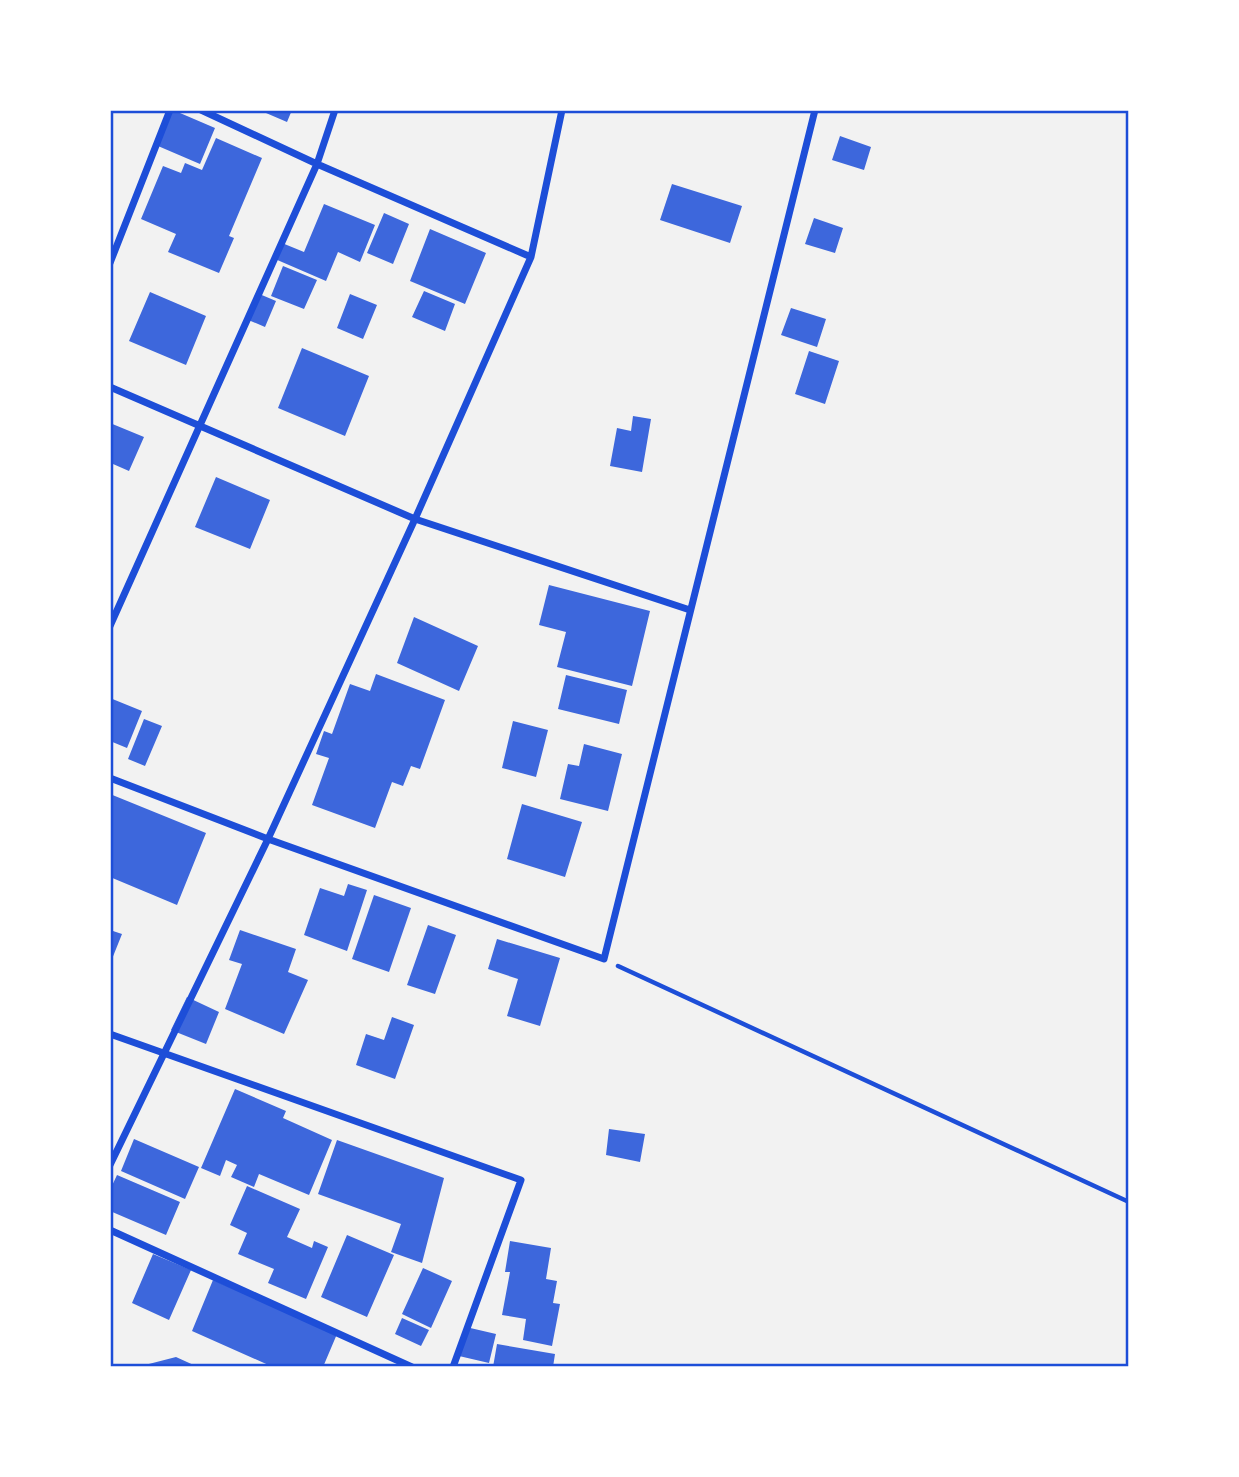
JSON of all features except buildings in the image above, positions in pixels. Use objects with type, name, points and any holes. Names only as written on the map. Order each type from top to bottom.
[{"type":"street","points":[[110,263],[170,110]]},
{"type":"street","points":[[201,110],[317,164],[531,257]]},
{"type":"street","points":[[110,626],[317,164],[335,110]]},
{"type":"street","points":[[110,1165],[268,839],[415,519],[531,257],[562,110]]},
{"type":"street","points":[[110,778],[268,839],[604,959],[815,110]]},
{"type":"street","points":[[110,387],[415,519],[690,610]]},
{"type":"street","points":[[110,1034],[521,1180],[453,1367]]},
{"type":"street","points":[[110,1230],[412,1367]]},
{"type":"path","points":[[604,959],[1129,1202]]}]
